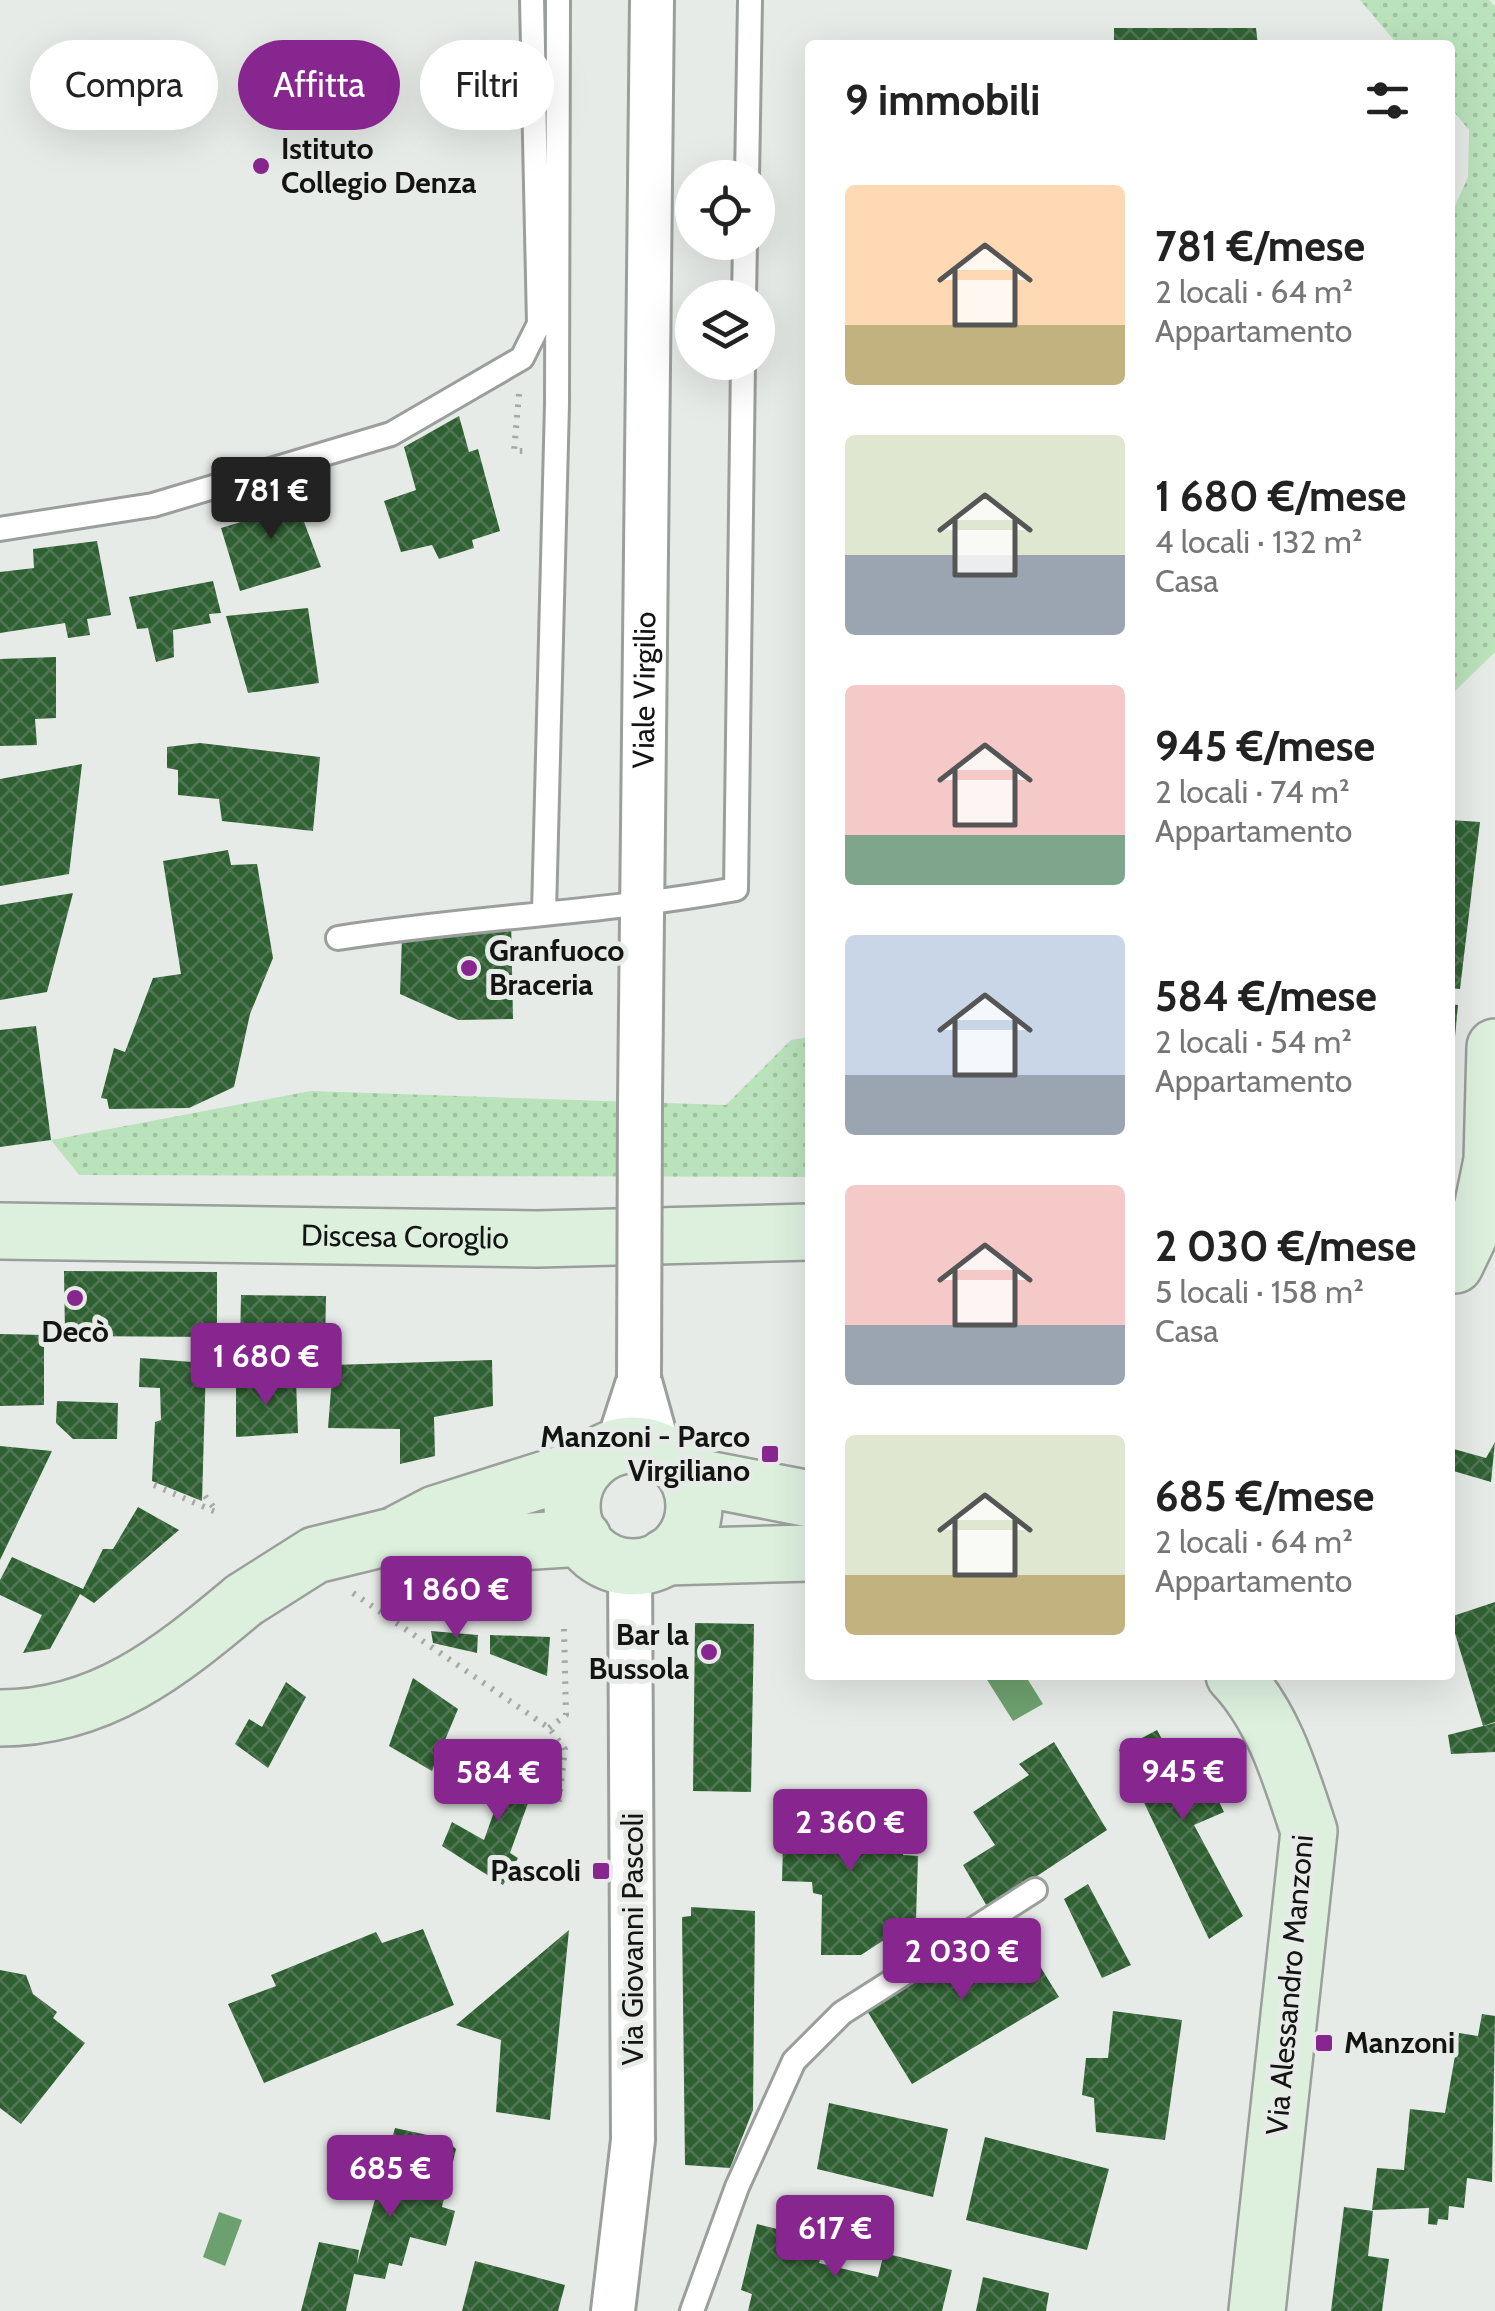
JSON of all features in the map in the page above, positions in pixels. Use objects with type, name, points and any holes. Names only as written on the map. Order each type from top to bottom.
[{"type":"street","name":"Viale Virgilio","points":[[638,1460],[652,0]]},
{"type":"street","points":[[1455,1144],[1471,1127],[1495,1050]]},
{"type":"street","points":[[1455,1246],[1482,1209],[1492,1160],[1495,1050]]},
{"type":"street","name":"Discesa Coroglio","points":[[0,1231],[536,1239],[805,1232]]},
{"type":"street","points":[[0,1718],[68,1712],[105,1699],[164,1667],[244,1600],[315,1554],[393,1536],[435,1514],[638,1460],[805,1497]]},
{"type":"street","points":[[638,1460],[576,1485],[572,1506],[583,1538],[591,1550],[609,1562],[805,1553]]},
{"type":"street","points":[[638,1460],[694,1516],[686,1536],[648,1562]]},
{"type":"street","points":[[393,1536],[436,1547],[583,1538]]},
{"type":"street","name":"Via Giovanni Pascoli","points":[[614,2311],[633,2140],[648,1562]]},
{"type":"street","name":"Via Alessandro Manzoni","points":[[1239,1680],[1252,1694],[1286,1765],[1309,1831],[1257,2311]]},
{"type":"lane","points":[[0,529],[153,505],[391,434],[522,358],[539,324],[532,0]]},
{"type":"lane","points":[[544,913],[557,404],[558,0]]},
{"type":"lane","points":[[747,160],[750,0]]},
{"type":"lane","points":[[338,938],[446,921],[645,906],[736,890],[743,380]]},
{"type":"lane","points":[[692,2311],[738,2187],[794,2061],[842,2013],[1036,1890]]},
{"type":"path","points":[[154,1485],[218,1513],[205,1496]]},
{"type":"path","points":[[369,1604],[549,1728],[565,1749],[558,1808]]},
{"type":"path","points":[[549,1728],[566,1714],[564,1629]]},
{"type":"shaded area","points":[[1360,0],[1489,0],[1495,6],[1495,652],[1455,691],[1455,206],[1468,177],[1469,130],[1455,113],[1455,40],[1394,40]]},
{"type":"shaded area","points":[[805,1038],[805,1177],[79,1175],[51,1140],[311,1091],[726,1105],[791,1040]]},
{"type":"shaded area","points":[[987,1680],[1028,1680],[1043,1704],[1013,1721]]},
{"type":"shaded area","points":[[219,2212],[242,2220],[225,2266],[203,2257]]},
{"type":"building","points":[[1114,28],[1256,28],[1257,40],[1114,40]]},
{"type":"building","points":[[459,416],[469,452],[478,449],[500,531],[472,540],[474,548],[439,559],[432,545],[401,552],[384,501],[416,490],[404,447]]},
{"type":"building","points":[[289,482],[321,567],[240,591],[221,528],[254,518],[254,509],[268,502],[266,491]]},
{"type":"building","points":[[97,541],[111,615],[87,619],[90,635],[68,638],[65,623],[0,633],[0,572],[34,568],[33,549]]},
{"type":"building","points":[[213,581],[221,613],[209,614],[211,623],[173,630],[174,657],[156,662],[148,628],[137,629],[129,597]]},
{"type":"building","points":[[308,608],[319,683],[248,693],[226,616]]},
{"type":"building","points":[[56,657],[56,718],[35,719],[37,745],[0,746],[0,659]]},
{"type":"building","points":[[200,743],[320,757],[313,831],[222,821],[219,799],[178,795],[178,770],[167,768],[167,747]]},
{"type":"building","points":[[82,764],[69,874],[0,886],[0,779]]},
{"type":"building","points":[[1455,820],[1480,822],[1460,989],[1455,988]]},
{"type":"building","points":[[228,850],[231,865],[257,864],[273,958],[250,1014],[234,1087],[189,1108],[109,1109],[107,1099],[101,1098],[114,1048],[125,1052],[153,978],[181,974],[163,861]]},
{"type":"building","points":[[73,893],[47,992],[0,1000],[0,905]]},
{"type":"building","points":[[511,918],[513,1019],[458,1020],[400,994],[402,937]]},
{"type":"building","points":[[36,1026],[51,1140],[0,1147],[0,1030]]},
{"type":"building","points":[[64,1271],[217,1272],[217,1337],[65,1336]]},
{"type":"building","points":[[241,1295],[326,1296],[325,1347],[240,1346]]},
{"type":"building","points":[[0,1334],[44,1335],[44,1405],[0,1406]]},
{"type":"building","points":[[140,1358],[206,1363],[202,1501],[152,1481],[155,1422],[161,1420],[160,1388],[139,1387]]},
{"type":"building","points":[[492,1360],[493,1406],[434,1417],[435,1456],[400,1464],[400,1429],[328,1428],[333,1365]]},
{"type":"building","points":[[296,1381],[298,1433],[236,1437],[236,1382]]},
{"type":"building","points":[[57,1401],[118,1403],[117,1439],[73,1439],[56,1423]]},
{"type":"building","points":[[1495,1442],[1491,1482],[1455,1471],[1455,1449],[1486,1458]]},
{"type":"building","points":[[0,1446],[52,1451],[0,1560]]},
{"type":"building","points":[[138,1507],[179,1530],[94,1603],[80,1594],[50,1649],[23,1653],[42,1615],[0,1595],[0,1580],[12,1557],[83,1589],[103,1549],[113,1549]]},
{"type":"building","points":[[1495,1602],[1495,1722],[1483,1726],[1455,1634],[1455,1615]]},
{"type":"building","points":[[695,1623],[754,1624],[751,1792],[693,1791]]},
{"type":"building","points":[[431,1631],[478,1635],[477,1653],[433,1643]]},
{"type":"building","points":[[490,1635],[550,1637],[547,1676],[490,1654]]},
{"type":"building","points":[[413,1678],[458,1709],[432,1771],[389,1746]]},
{"type":"building","points":[[286,1682],[306,1697],[268,1768],[235,1744],[249,1719],[262,1727]]},
{"type":"building","points":[[1495,1723],[1495,1752],[1451,1754],[1448,1735]]},
{"type":"building","points":[[1157,1730],[1171,1756],[1192,1747],[1224,1812],[1194,1825],[1243,1916],[1209,1939],[1119,1750]]},
{"type":"building","points":[[1054,1742],[1107,1830],[988,1908],[963,1865],[995,1845],[973,1812],[1029,1775],[1019,1764]]},
{"type":"building","points":[[516,1750],[541,1767],[510,1853],[518,1858],[503,1885],[442,1846],[452,1822],[484,1840]]},
{"type":"building","points":[[852,1801],[853,1825],[903,1827],[903,1855],[918,1856],[916,1919],[861,1955],[821,1955],[822,1895],[813,1893],[812,1882],[782,1881],[784,1802]]},
{"type":"building","points":[[1088,1884],[1131,1965],[1102,1978],[1064,1899]]},
{"type":"building","points":[[691,1907],[755,1911],[753,2110],[730,2168],[685,2165],[682,1917],[691,1916]]},
{"type":"building","points":[[1012,1921],[1059,1997],[912,2084],[866,2009]]},
{"type":"building","points":[[423,1929],[454,2005],[264,2083],[228,2004],[276,1986],[271,1975],[376,1932],[382,1943]]},
{"type":"building","points":[[569,1930],[550,2120],[496,2112],[501,2040],[456,2025]]},
{"type":"building","points":[[0,1970],[26,1975],[33,1994],[57,2012],[53,2018],[85,2043],[21,2124],[0,2108]]},
{"type":"building","points":[[1113,2011],[1182,2020],[1165,2140],[1096,2132],[1094,2098],[1082,2095],[1086,2058],[1108,2058]]},
{"type":"building","points":[[1482,2014],[1495,2016],[1492,2182],[1467,2178],[1464,2208],[1449,2206],[1448,2220],[1438,2219],[1437,2225],[1428,2224],[1429,2208],[1372,2210],[1377,2168],[1404,2170],[1410,2109],[1445,2113],[1459,2033],[1478,2036]]},
{"type":"building","points":[[829,2103],[948,2129],[933,2197],[817,2169]]},
{"type":"building","points":[[395,2128],[446,2139],[456,2149],[442,2207],[455,2211],[446,2246],[410,2237],[402,2266],[389,2263],[385,2279],[354,2274],[346,2311],[301,2311],[319,2242],[359,2250],[357,2264]]},
{"type":"building","points":[[985,2137],[1109,2169],[1087,2250],[966,2220]]},
{"type":"building","points":[[1344,2207],[1373,2211],[1368,2256],[1389,2259],[1382,2311],[1331,2311]]},
{"type":"building","points":[[757,2224],[826,2241],[819,2263],[878,2277],[884,2253],[952,2270],[942,2311],[748,2311],[752,2294],[741,2290]]},
{"type":"building","points":[[475,2261],[565,2285],[558,2311],[462,2311]]},
{"type":"building","points":[[983,2277],[1049,2293],[1046,2311],[976,2311]]},
{"type":"place","name":"Istituto Collegio Denza","points":[[261,166]]},
{"type":"place","name":"Granfuoco Braceria","points":[[469,968]]},
{"type":"place","name":"Decò","points":[[75,1298]]},
{"type":"place","name":"Manzoni - Parco Virgiliano","points":[[770,1454]]},
{"type":"place","name":"Bar la Bussola","points":[[709,1652]]},
{"type":"place","name":"Pascoli","points":[[601,1871]]},
{"type":"place","name":"Manzoni","points":[[1324,2043]]}]
